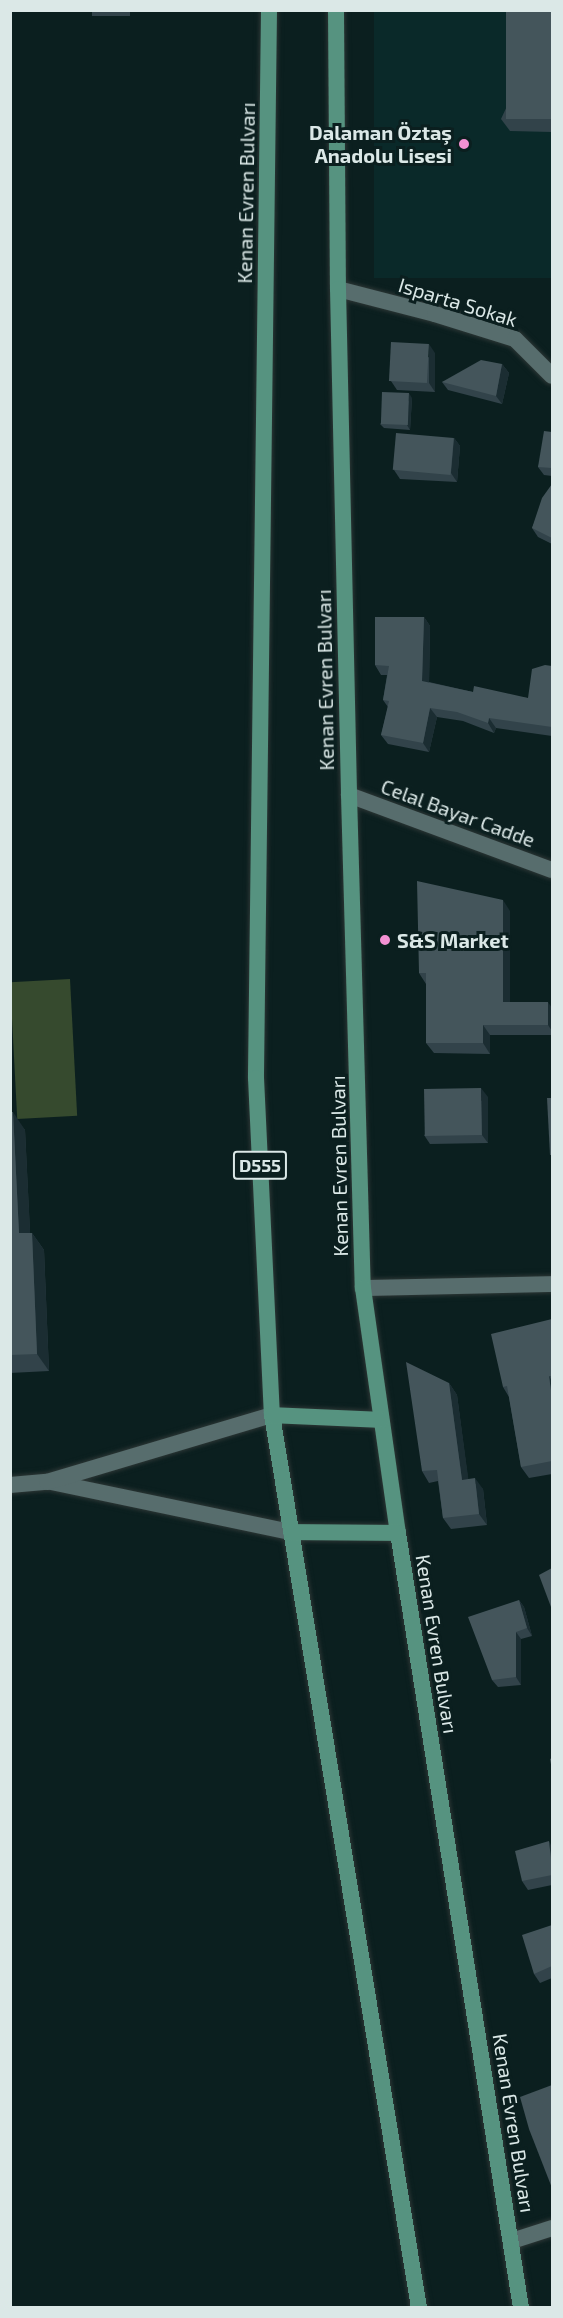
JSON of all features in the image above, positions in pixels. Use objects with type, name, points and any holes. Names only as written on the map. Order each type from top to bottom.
[{"type":"main road","name":"Kenan Evren Bulvarı","points":[[269,10],[256,1078],[272,1415],[419,2307]]},
{"type":"main road","name":"Kenan Evren Bulvarı","points":[[336,10],[338,289],[363,1288],[381,1420],[521,2307]]},
{"type":"main road","points":[[272,1415],[381,1420]]},
{"type":"main road","points":[[291,1532],[399,1533]]},
{"type":"street","name":"Isparta Sokak","points":[[338,289],[435,314],[515,339],[552,376]]},
{"type":"street","name":"Celal Bayar Cadde","points":[[349,795],[552,870]]},
{"type":"street","points":[[363,1288],[552,1284]]},
{"type":"street","points":[[10,1485],[47,1482],[272,1415]]},
{"type":"street","points":[[47,1482],[291,1532]]},
{"type":"street","points":[[512,2241],[552,2228]]},
{"type":"shaded area","name":"Dalaman Öztaş Anadolu Lisesi","points":[[374,11],[552,11],[552,278],[374,278]]},
{"type":"green space","points":[[70,979],[77,1116],[17,1119],[10,982]]},
{"type":"building","points":[[506,10],[552,10],[552,119],[506,119]]},
{"type":"building","points":[[391,342],[429,344],[427,383],[389,381]]},
{"type":"building","points":[[481,360],[502,364],[496,396],[442,382]]},
{"type":"building","points":[[382,392],[409,393],[408,425],[381,424]]},
{"type":"building","points":[[544,431],[552,432],[552,468],[538,467]]},
{"type":"building","points":[[396,433],[454,438],[451,475],[393,470]]},
{"type":"building","points":[[552,484],[552,538],[532,528],[542,498]]},
{"type":"building","points":[[375,617],[424,617],[422,681],[473,692],[474,686],[528,698],[532,669],[545,665],[552,666],[552,727],[489,718],[488,723],[457,712],[430,708],[423,743],[381,735],[389,701],[383,700],[389,666],[375,665]]},
{"type":"building","points":[[417,881],[503,900],[503,1002],[548,1002],[548,1025],[483,1025],[483,1043],[426,1043],[426,973],[419,973]]},
{"type":"building","points":[[481,1088],[482,1135],[425,1136],[424,1089]]},
{"type":"building","points":[[547,1098],[552,1098],[552,1155],[550,1155]]},
{"type":"building","points":[[10,1112],[13,1112],[19,1233],[32,1233],[37,1354],[10,1355]]},
{"type":"building","points":[[552,1319],[552,1376],[549,1376],[552,1398],[552,1461],[521,1467],[507,1386],[503,1387],[491,1334]]},
{"type":"building","points":[[406,1362],[449,1383],[462,1480],[475,1478],[479,1514],[443,1518],[437,1470],[422,1471]]},
{"type":"building","points":[[552,1568],[552,1606],[551,1607],[539,1575]]},
{"type":"building","points":[[519,1600],[527,1628],[516,1632],[516,1677],[492,1680],[468,1617]]},
{"type":"building","points":[[549,1841],[552,1875],[522,1881],[515,1851]]},
{"type":"building","points":[[552,1925],[552,1966],[534,1974],[522,1935]]},
{"type":"building","points":[[552,2085],[552,2188],[529,2129],[520,2097]]},
{"type":"place","name":"Dalaman Öztaş Anadolu Lisesi","points":[[464,144]]},
{"type":"place","name":"S&S Market","points":[[385,940]]}]
